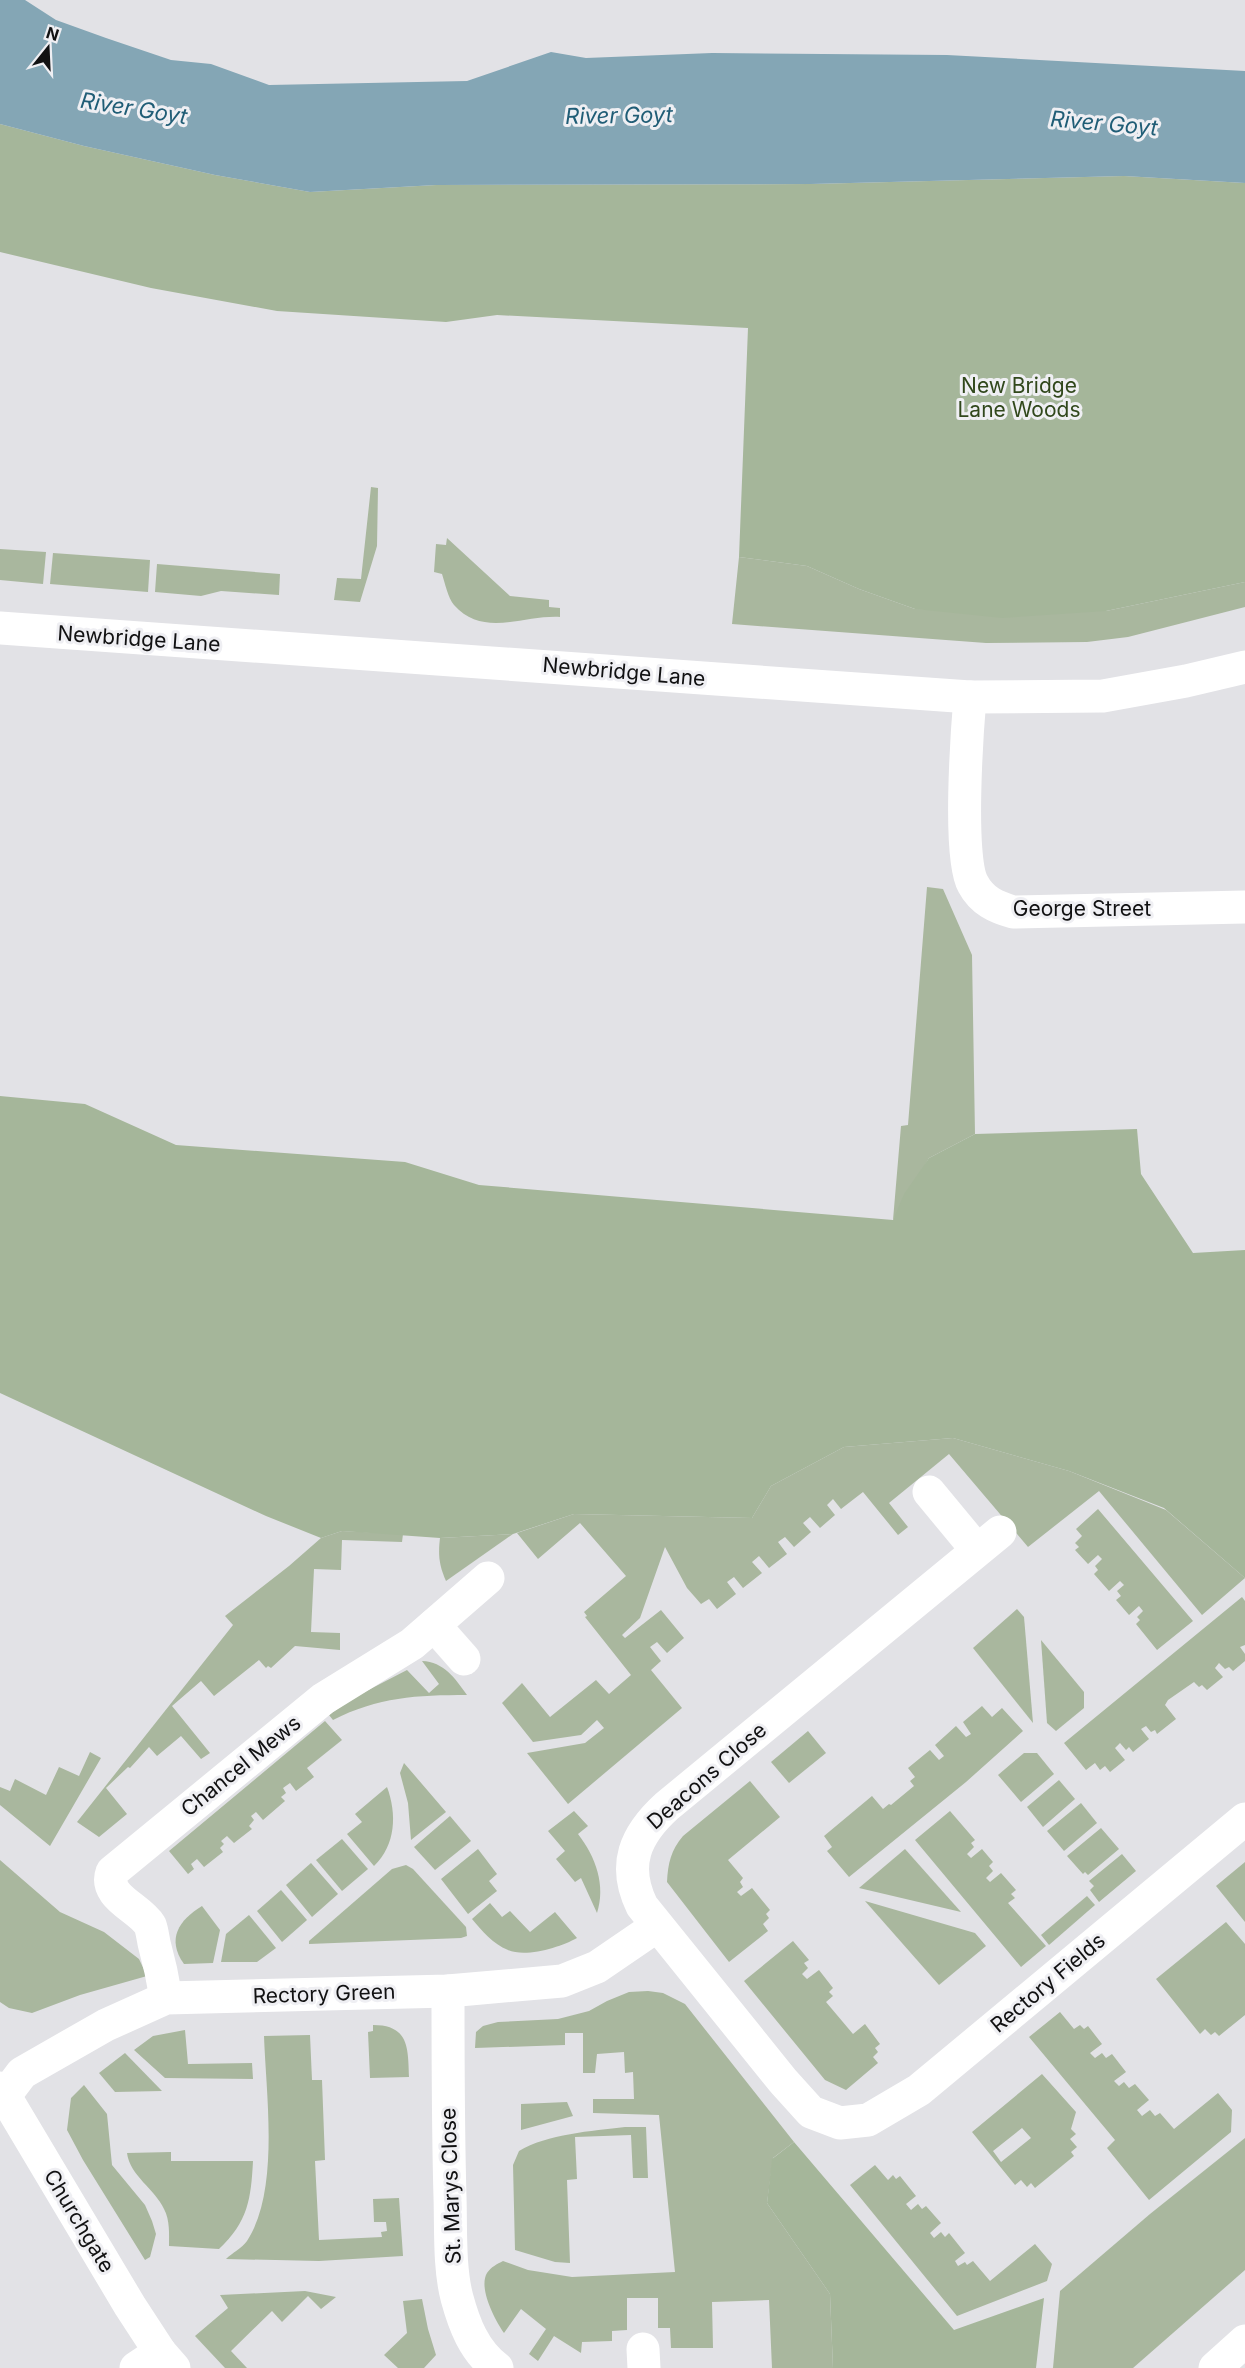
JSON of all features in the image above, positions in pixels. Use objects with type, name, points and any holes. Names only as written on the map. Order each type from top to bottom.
[{"type":"street","name":"Newbridge Lane","points":[[0,628],[970,697],[1102,696],[1165,686],[1245,667]]},
{"type":"street","name":"George Street","points":[[970,697],[967,741],[966,863],[973,885],[991,905],[1013,912],[1245,907]]},
{"type":"street","name":"Deacons Close","points":[[840,2123],[811,2112],[783,2081],[642,1906],[635,1892],[632,1870],[639,1840],[652,1819],[989,1541],[929,1492]]},
{"type":"street","name":"Chancel Mews","points":[[165,1998],[162,1969],[150,1925],[111,1887],[112,1872],[323,1699],[403,1651],[488,1578]]},
{"type":"street","points":[[434,1625],[464,1659]]},
{"type":"street","name":"Rectory Fields","points":[[840,2123],[868,2120],[919,2090],[1245,1819]]},
{"type":"street","name":"Rectory Green","points":[[1,2095],[22,2073],[106,2025],[165,1998],[448,1991],[562,1982],[597,1967],[657,1926]]},
{"type":"street","name":"St. Marys Close","points":[[448,1991],[451,2207],[456,2295],[476,2345],[483,2356],[497,2368]]},
{"type":"street","name":"Churchgate","points":[[1,2095],[130,2307],[157,2363]]},
{"type":"street","points":[[1215,2368],[1245,2341]]},
{"type":"green space","name":"New Bridge Lane Woods","points":[[0,124],[84,146],[215,175],[310,192],[436,185],[811,184],[1124,176],[1245,183],[1245,582],[1106,611],[1002,618],[915,609],[859,589],[807,566],[739,557],[748,328],[497,315],[446,322],[277,311],[151,288],[0,252]]},
{"type":"green space","points":[[371,487],[378,488],[377,546],[360,602],[334,600],[337,578],[361,579]]},
{"type":"green space","points":[[447,538],[510,596],[549,600],[549,607],[560,608],[560,617],[491,623],[478,621],[465,615],[452,602],[442,574],[434,572],[436,544],[446,545]]},
{"type":"green space","points":[[0,549],[46,552],[43,584],[0,580]]},
{"type":"green space","points":[[53,553],[150,560],[148,592],[50,584]]},
{"type":"green space","points":[[739,557],[807,566],[859,589],[915,609],[1106,611],[1245,582],[1245,607],[1128,637],[1087,642],[986,643],[732,624]]},
{"type":"green space","points":[[157,564],[280,574],[279,595],[221,591],[201,596],[155,592]]},
{"type":"green space","points":[[927,887],[943,889],[972,955],[975,1134],[929,1158],[893,1220],[901,1126],[908,1125]]},
{"type":"green space","points":[[0,1096],[85,1104],[176,1145],[405,1162],[479,1185],[893,1220],[904,1194],[929,1158],[975,1134],[1137,1129],[1141,1174],[1193,1253],[1245,1250],[1245,1578],[1164,1508],[1069,1471],[953,1438],[844,1447],[771,1486],[752,1518],[574,1514],[513,1534],[440,1538],[342,1531],[321,1538],[266,1516],[0,1393]]},
{"type":"green space","points":[[953,1438],[1069,1471],[1166,1510],[1245,1578],[1202,1615],[1099,1491],[1028,1547],[949,1454],[889,1503],[908,1527],[898,1535],[863,1492],[841,1509],[833,1499],[827,1505],[835,1515],[820,1528],[810,1517],[803,1523],[811,1532],[794,1547],[785,1537],[778,1542],[787,1554],[769,1568],[759,1556],[752,1562],[762,1573],[743,1588],[734,1577],[727,1582],[736,1594],[717,1609],[709,1599],[701,1604],[687,1588],[665,1547],[640,1618],[622,1635],[625,1638],[661,1610],[684,1638],[667,1653],[657,1642],[650,1647],[661,1661],[651,1670],[682,1708],[568,1804],[527,1753],[585,1743],[604,1728],[597,1720],[581,1735],[533,1742],[502,1703],[522,1683],[550,1717],[596,1680],[609,1694],[631,1675],[585,1617],[587,1616],[584,1612],[626,1576],[580,1523],[538,1559],[517,1533],[574,1514],[752,1518],[771,1486],[844,1447]]},
{"type":"green space","points":[[1098,1509],[1193,1621],[1157,1650],[1136,1624],[1140,1620],[1137,1617],[1143,1611],[1139,1606],[1129,1615],[1116,1600],[1121,1596],[1117,1591],[1124,1585],[1120,1581],[1109,1591],[1094,1574],[1098,1570],[1095,1566],[1102,1559],[1098,1555],[1088,1564],[1075,1550],[1079,1547],[1075,1543],[1082,1536],[1076,1529]]},
{"type":"green space","points":[[342,1531],[403,1534],[402,1542],[342,1540],[341,1570],[314,1569],[311,1632],[340,1633],[340,1650],[295,1646],[271,1668],[268,1666],[266,1668],[259,1660],[214,1696],[201,1681],[172,1706],[210,1753],[201,1759],[181,1736],[157,1756],[149,1747],[130,1768],[128,1767],[106,1788],[127,1814],[99,1837],[77,1822],[233,1625],[225,1616],[321,1538]]},
{"type":"green space","points":[[513,1534],[446,1581],[440,1560],[440,1538]]},
{"type":"green space","points":[[1242,1597],[1245,1601],[1245,1645],[1240,1647],[1245,1654],[1245,1661],[1233,1671],[1229,1667],[1225,1669],[1219,1663],[1215,1668],[1223,1677],[1207,1690],[1194,1682],[1168,1700],[1165,1705],[1176,1719],[1157,1734],[1155,1730],[1151,1732],[1146,1726],[1141,1729],[1149,1739],[1133,1752],[1129,1747],[1126,1750],[1120,1743],[1115,1748],[1125,1760],[1110,1772],[1105,1766],[1100,1770],[1095,1763],[1086,1770],[1064,1743]]},
{"type":"green space","points":[[1017,1609],[1024,1617],[1033,1723],[973,1648]]},
{"type":"green space","points":[[1041,1640],[1084,1692],[1084,1708],[1056,1731],[1047,1723]]},
{"type":"green space","points":[[422,1661],[437,1664],[443,1668],[467,1695],[398,1699],[366,1706],[333,1720],[329,1715],[351,1699],[407,1670],[429,1693],[439,1684]]},
{"type":"green space","points":[[982,1706],[992,1717],[1002,1708],[1023,1731],[966,1782],[849,1877],[827,1851],[832,1847],[824,1836],[872,1796],[883,1809],[891,1805],[914,1786],[910,1781],[915,1777],[908,1768],[930,1750],[939,1760],[944,1756],[935,1745],[956,1726],[966,1737],[971,1734],[963,1722]]},
{"type":"green space","points":[[325,1721],[342,1740],[307,1768],[314,1777],[296,1791],[290,1783],[283,1788],[286,1793],[281,1797],[285,1801],[263,1820],[256,1812],[251,1816],[254,1820],[249,1826],[252,1829],[234,1843],[227,1836],[221,1841],[224,1844],[220,1848],[223,1852],[204,1867],[197,1859],[191,1864],[194,1869],[188,1874],[169,1851]]},
{"type":"green space","points":[[808,1731],[826,1753],[789,1783],[771,1762]]},
{"type":"green space","points":[[90,1752],[101,1758],[50,1846],[0,1805],[0,1787],[10,1791],[15,1779],[46,1795],[59,1767],[79,1776]]},
{"type":"green space","points":[[1024,1753],[1037,1753],[1054,1774],[1021,1802],[998,1775]]},
{"type":"green space","points":[[404,1763],[446,1812],[411,1840],[408,1803],[400,1773]]},
{"type":"green space","points":[[1059,1780],[1075,1799],[1043,1827],[1027,1807]]},
{"type":"green space","points":[[750,1781],[780,1817],[728,1860],[743,1878],[740,1882],[743,1887],[737,1892],[741,1896],[752,1888],[770,1910],[766,1914],[769,1918],[763,1924],[768,1931],[729,1962],[667,1882],[667,1875],[673,1852],[683,1836]]},
{"type":"green space","points":[[387,1787],[392,1808],[392,1829],[387,1849],[374,1866],[347,1834],[362,1822],[355,1814]]},
{"type":"green space","points":[[1081,1803],[1097,1823],[1064,1851],[1047,1831]]},
{"type":"green space","points":[[574,1811],[588,1826],[578,1834],[590,1852],[598,1872],[600,1903],[597,1913],[581,1878],[575,1882],[556,1859],[565,1851],[548,1831]]},
{"type":"green space","points":[[950,1811],[975,1840],[971,1843],[974,1847],[967,1854],[971,1858],[982,1849],[993,1862],[989,1866],[993,1871],[986,1878],[990,1882],[1001,1873],[1016,1890],[1011,1894],[1015,1898],[1008,1903],[1046,1946],[1021,1967],[915,1840]]},
{"type":"green space","points":[[450,1816],[471,1841],[435,1870],[414,1847]]},
{"type":"green space","points":[[1101,1828],[1119,1849],[1088,1875],[1085,1872],[1083,1874],[1067,1856]]},
{"type":"green space","points":[[342,1839],[368,1869],[342,1891],[316,1860]]},
{"type":"green space","points":[[478,1849],[497,1874],[489,1881],[497,1891],[468,1914],[441,1879]]},
{"type":"green space","points":[[905,1849],[961,1912],[859,1888]]},
{"type":"green space","points":[[1122,1854],[1136,1871],[1099,1902],[1090,1890],[1094,1886],[1089,1881]]},
{"type":"green space","points":[[0,1860],[60,1912],[104,1932],[139,1959],[147,1976],[80,1995],[32,2013],[9,2008],[0,2002]]},
{"type":"green space","points":[[1245,1862],[1245,1922],[1216,1886]]},
{"type":"green space","points":[[311,1863],[338,1894],[312,1917],[286,1885]]},
{"type":"green space","points":[[406,1865],[413,1869],[466,1927],[467,1936],[309,1944],[309,1941],[392,1869]]},
{"type":"green space","points":[[281,1890],[307,1920],[282,1942],[257,1911]]},
{"type":"green space","points":[[1087,1896],[1095,1905],[1049,1945],[1041,1935]]},
{"type":"green space","points":[[865,1901],[975,1933],[986,1946],[939,1985]]},
{"type":"green space","points":[[490,1903],[502,1917],[510,1911],[530,1932],[555,1912],[577,1938],[553,1948],[534,1952],[508,1950],[493,1941],[472,1919]]},
{"type":"green space","points":[[202,1906],[220,1930],[213,1963],[184,1964],[176,1946],[178,1931],[187,1917]]},
{"type":"green space","points":[[249,1915],[276,1948],[257,1962],[221,1962],[226,1934]]},
{"type":"green space","points":[[1226,1922],[1245,1944],[1245,2015],[1219,2036],[1215,2032],[1211,2035],[1205,2029],[1200,2034],[1156,1979]]},
{"type":"green space","points":[[793,1941],[809,1960],[804,1963],[808,1968],[802,1974],[807,1979],[819,1970],[833,1988],[829,1992],[833,1996],[826,2002],[853,2034],[865,2024],[880,2044],[875,2048],[878,2052],[873,2057],[878,2063],[846,2090],[825,2080],[744,1981]]},
{"type":"green space","points":[[629,1992],[663,1993],[685,2004],[794,2142],[773,2158],[767,2203],[830,2294],[833,2368],[772,2368],[769,2300],[712,2302],[713,2348],[671,2348],[670,2328],[658,2328],[658,2298],[627,2298],[627,2330],[612,2331],[612,2341],[582,2342],[581,2353],[554,2336],[538,2361],[529,2354],[546,2329],[521,2309],[504,2333],[492,2312],[486,2295],[485,2279],[490,2269],[503,2261],[528,2270],[572,2277],[675,2272],[659,2115],[593,2113],[593,2099],[634,2099],[633,2072],[625,2073],[624,2052],[597,2054],[595,2073],[583,2073],[583,2033],[565,2033],[565,2045],[475,2048],[476,2032],[483,2026],[498,2022],[558,2019],[589,2011]]},
{"type":"green space","points":[[1060,2012],[1074,2029],[1080,2025],[1084,2029],[1088,2026],[1102,2044],[1090,2053],[1095,2058],[1102,2053],[1106,2058],[1112,2054],[1126,2072],[1114,2081],[1119,2086],[1124,2082],[1129,2088],[1135,2084],[1149,2100],[1137,2110],[1142,2116],[1150,2110],[1155,2116],[1160,2113],[1174,2129],[1218,2093],[1232,2110],[1231,2132],[1149,2200],[1107,2148],[1115,2140],[1029,2037]]},
{"type":"green space","points":[[373,2025],[394,2029],[400,2034],[407,2048],[409,2077],[370,2078],[368,2032],[373,2031]]},
{"type":"green space","points":[[185,2030],[188,2064],[252,2063],[253,2079],[165,2078],[134,2050],[153,2036]]},
{"type":"green space","points":[[310,2035],[312,2080],[322,2080],[325,2160],[315,2161],[319,2240],[382,2237],[381,2232],[387,2231],[386,2222],[374,2222],[373,2199],[399,2198],[403,2256],[319,2261],[226,2259],[247,2241],[257,2220],[264,2196],[269,2142],[264,2036]]},
{"type":"green space","points":[[125,2053],[162,2091],[115,2092],[99,2073]]},
{"type":"green space","points":[[1042,2074],[1076,2112],[1071,2129],[1076,2134],[1070,2139],[1077,2147],[1071,2152],[1074,2156],[1035,2188],[1031,2183],[1027,2187],[1021,2180],[1015,2185],[972,2132]],"holes":[[[1022,2128],[1031,2138],[1001,2162],[993,2151]]]},
{"type":"green space","points":[[84,2085],[107,2114],[112,2165],[145,2205],[152,2221],[156,2234],[150,2257],[145,2260],[67,2130],[71,2098]]},
{"type":"green space","points":[[567,2102],[573,2116],[521,2130],[521,2104]]},
{"type":"green space","points":[[625,2127],[646,2127],[648,2178],[633,2178],[631,2135],[575,2137],[577,2179],[567,2180],[570,2263],[555,2262],[515,2250],[513,2165],[519,2151],[556,2137]]},
{"type":"green space","points":[[1245,2138],[1245,2270],[1133,2368],[1053,2368],[1060,2291],[1150,2214]]},
{"type":"green space","points":[[794,2142],[954,2330],[1044,2298],[1036,2368],[833,2368],[830,2294],[767,2203],[772,2159]]},
{"type":"green space","points":[[171,2152],[171,2161],[253,2161],[246,2209],[236,2229],[219,2249],[169,2246],[166,2213],[155,2195],[133,2169],[127,2153]]},
{"type":"green space","points":[[875,2165],[888,2180],[893,2175],[896,2179],[900,2176],[916,2196],[906,2204],[911,2210],[918,2204],[922,2209],[926,2206],[941,2223],[930,2233],[934,2238],[941,2232],[945,2237],[949,2233],[965,2253],[955,2261],[958,2266],[965,2262],[967,2265],[973,2261],[990,2281],[1035,2244],[1052,2264],[1047,2281],[957,2316],[850,2185]]},
{"type":"green space","points":[[305,2291],[336,2297],[321,2309],[308,2296],[282,2322],[272,2311],[231,2351],[247,2368],[225,2368],[195,2336],[228,2308],[220,2295]]},
{"type":"green space","points":[[422,2299],[436,2355],[424,2368],[398,2368],[384,2355],[407,2333],[403,2301]]},
{"type":"water","name":"River Goyt","points":[[0,0],[25,0],[56,20],[106,38],[171,60],[211,64],[269,85],[467,81],[551,52],[586,58],[712,53],[947,55],[1245,71],[1245,183],[1124,176],[811,184],[436,185],[310,192],[215,175],[84,146],[0,124]]}]
